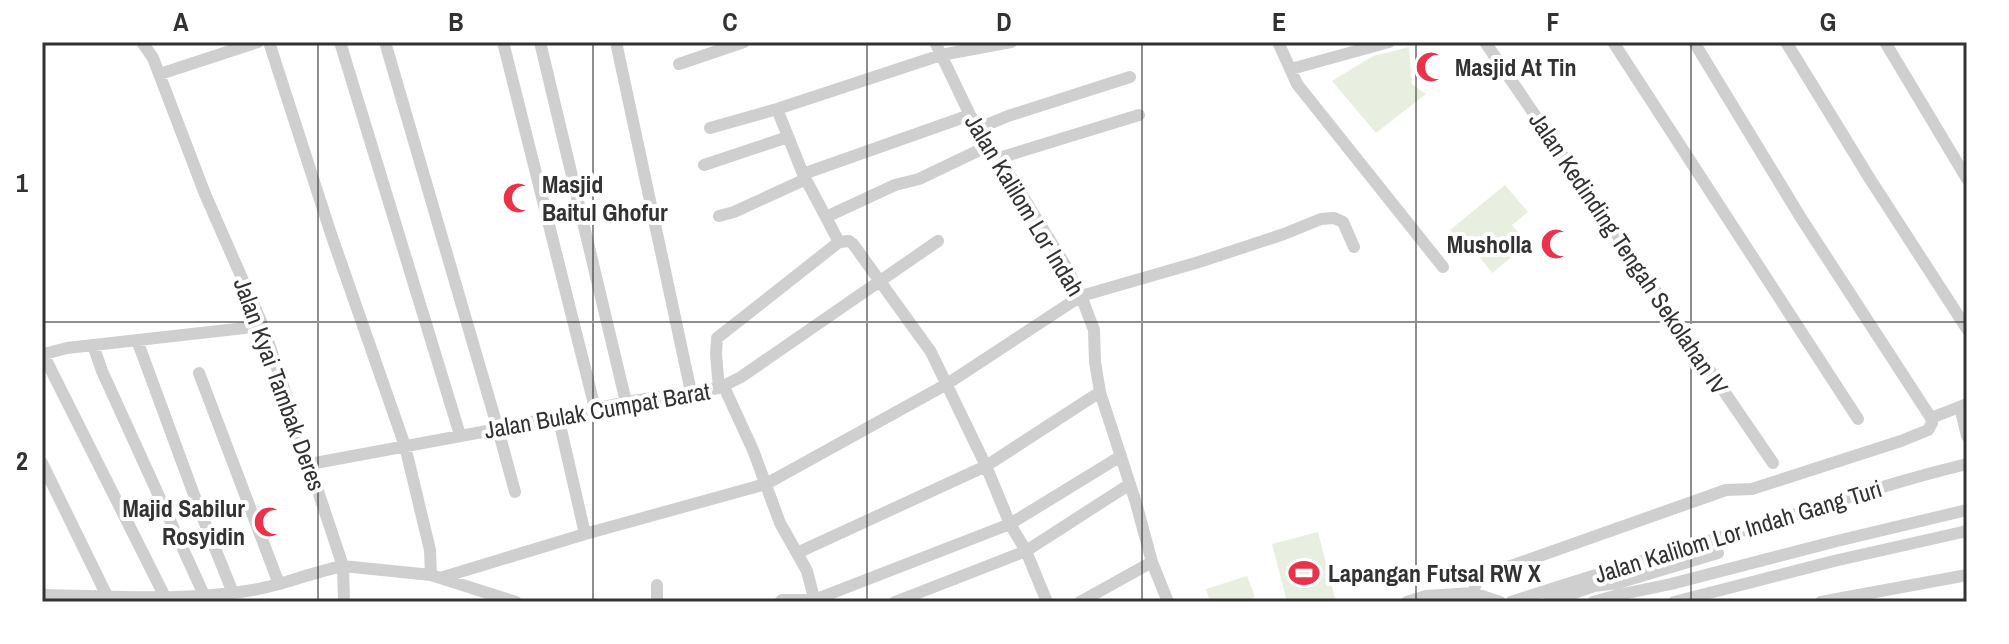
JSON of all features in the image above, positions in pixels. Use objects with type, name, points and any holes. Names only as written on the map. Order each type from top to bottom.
[{"type":"street","name":"Jalan Kyai Tambak Deres","points":[[142,42],[160,74],[205,194],[263,326],[343,566],[344,602]]},
{"type":"street","points":[[160,74],[258,42]]},
{"type":"street","points":[[269,42],[331,234],[405,446],[435,576]]},
{"type":"street","points":[[340,42],[460,435]]},
{"type":"street","points":[[385,42],[515,492]]},
{"type":"street","points":[[503,42],[595,408]]},
{"type":"street","points":[[540,42],[626,402]]},
{"type":"street","points":[[616,42],[691,392]]},
{"type":"street","points":[[679,64],[744,42]]},
{"type":"street","name":"Jalan Kalilom Lor Indah","points":[[935,42],[970,115],[1067,268],[1081,296],[1094,330],[1100,392],[1152,562],[1168,602]]},
{"type":"street","points":[[710,128],[941,55],[1011,42]]},
{"type":"street","points":[[1278,42],[1297,84],[1443,267]]},
{"type":"street","points":[[1291,69],[1389,42]]},
{"type":"street","name":"Jalan Kedinding Tengah Sekolahan IV","points":[[1485,42],[1773,463]]},
{"type":"street","points":[[1613,42],[1858,419]]},
{"type":"street","points":[[1473,593],[1477,580],[1488,574],[1726,490],[1752,489],[1901,441],[1928,430],[1932,423],[1801,218],[1694,42]]},
{"type":"street","points":[[1786,42],[1967,329]]},
{"type":"street","points":[[1885,42],[1967,179]]},
{"type":"street","points":[[979,128],[1130,77]]},
{"type":"street","points":[[777,109],[804,176],[839,242]]},
{"type":"street","points":[[719,216],[734,212],[804,176],[970,115]]},
{"type":"street","points":[[999,158],[1139,115]]},
{"type":"street","points":[[704,165],[788,137]]},
{"type":"street","points":[[826,217],[895,185],[919,179],[990,145]]},
{"type":"street","points":[[435,576],[766,484],[947,384],[1081,296],[1199,262],[1321,219],[1334,218],[1343,222],[1354,247]]},
{"type":"street","points":[[814,601],[807,571],[780,523],[753,450],[721,388],[717,338],[839,242],[849,241],[931,352],[1010,524],[1026,551],[1047,602]]},
{"type":"street","name":"Jalan Bulak Cumpat Barat","points":[[310,464],[626,402],[721,388],[881,283],[938,241]]},
{"type":"street","points":[[165,597],[43,353],[263,326]]},
{"type":"street","points":[[137,340],[233,593]]},
{"type":"street","points":[[93,345],[204,595]]},
{"type":"street","points":[[199,373],[279,584]]},
{"type":"street","points":[[797,553],[986,466],[1100,392]]},
{"type":"street","points":[[1931,418],[1963,405],[1967,436]]},
{"type":"street","points":[[558,416],[585,534]]},
{"type":"street","points":[[780,602],[814,601],[1010,524],[1121,456]]},
{"type":"street","points":[[42,463],[107,596]]},
{"type":"street","name":"Jalan Kalilom Lor Indah Gang Turi","points":[[1511,602],[1917,476],[1967,464]]},
{"type":"street","points":[[895,602],[1026,551],[1130,484]]},
{"type":"street","points":[[1593,602],[1967,510]]},
{"type":"street","points":[[1674,602],[1967,531]]},
{"type":"street","points":[[1548,602],[1594,586],[1618,583],[1718,553]]},
{"type":"street","points":[[1080,602],[1152,562]]},
{"type":"street","points":[[49,597],[165,597],[233,593],[343,566],[435,576],[516,602]]},
{"type":"street","points":[[1821,602],[1967,575]]},
{"type":"street","points":[[657,585],[657,602]]},
{"type":"street","points":[[1407,602],[1473,593],[1500,602]]},
{"type":"green space","points":[[1409,47],[1412,84],[1426,94],[1376,133],[1332,81],[1373,56]]},
{"type":"green space","points":[[1505,185],[1528,212],[1512,225],[1528,244],[1492,273],[1467,241],[1462,245],[1450,230]]},
{"type":"green space","name":"Lapangan Futsal RW X","points":[[1318,532],[1336,602],[1287,602],[1272,544]]},
{"type":"green space","points":[[1247,576],[1255,597],[1241,602],[1210,602],[1206,589]]},
{"type":"place","name":"Masjid At Tin","points":[[1431,67]]},
{"type":"place","name":"Masjid Baitul Ghofur","points":[[518,198]]},
{"type":"place","name":"Musholla","points":[[1556,244]]},
{"type":"place","name":"Majid Sabilur Rosyidin","points":[[269,522]]},
{"type":"place","name":"Lapangan Futsal RW X","points":[[1304,573]]}]
